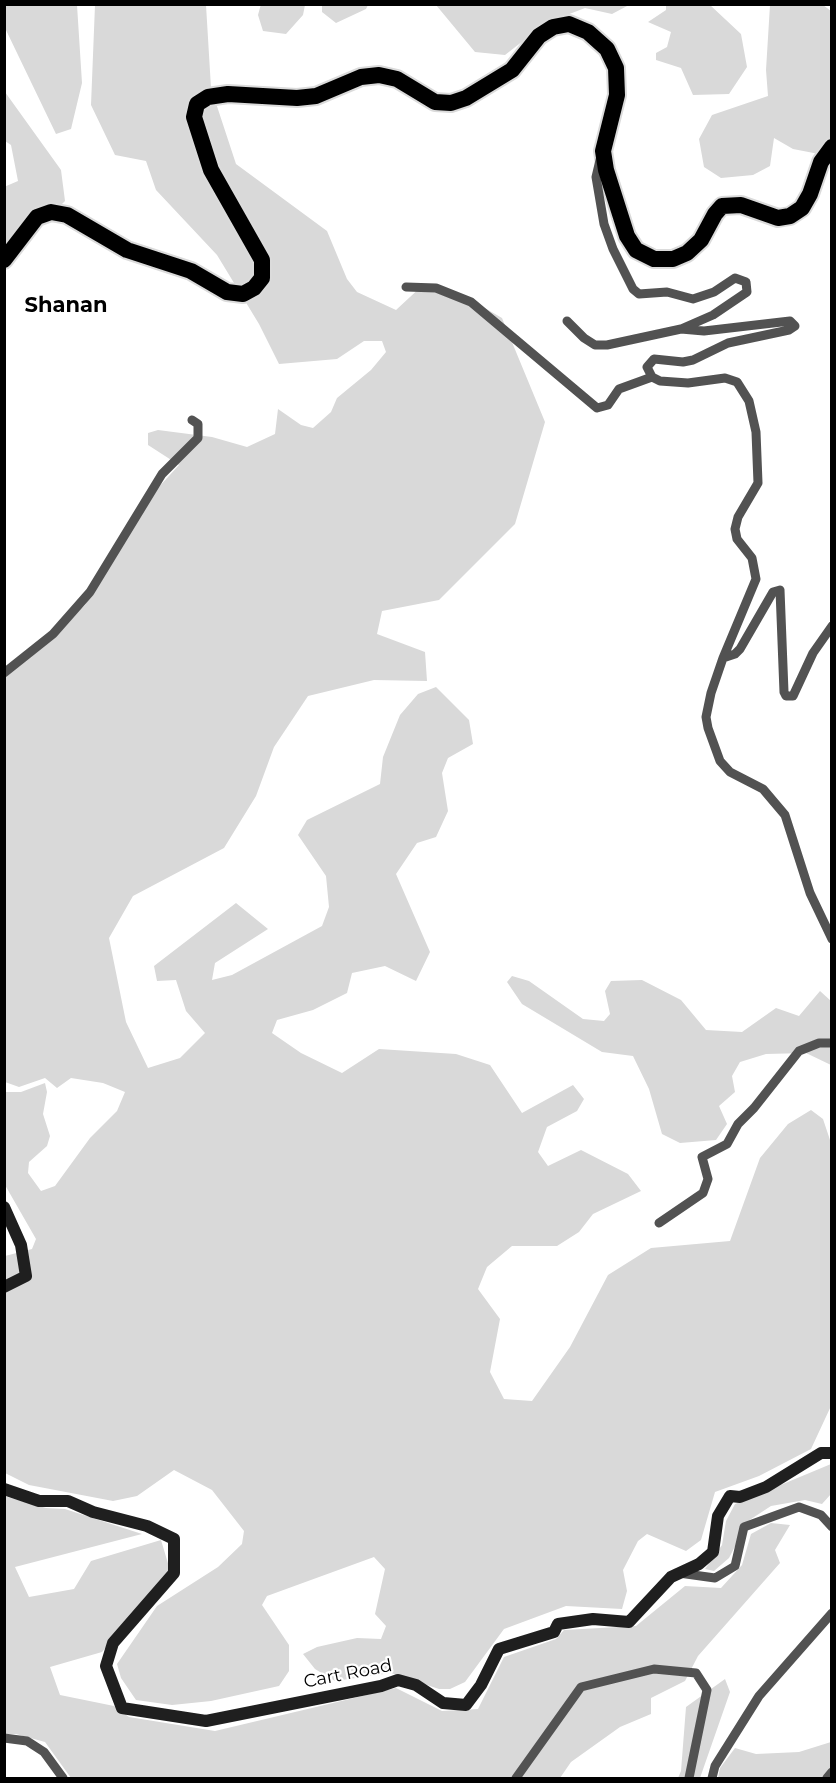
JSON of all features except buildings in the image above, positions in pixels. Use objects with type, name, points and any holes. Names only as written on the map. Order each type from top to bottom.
[{"type":"highway","points":[[4,260],[37,217],[51,212],[67,215],[127,250],[191,271],[227,292],[243,294],[254,288],[262,278],[262,260],[211,170],[194,117],[197,104],[208,97],[228,94],[297,98],[316,96],[361,77],[379,75],[397,79],[435,102],[451,103],[466,98],[512,70],[539,36],[554,27],[569,24],[588,32],[607,49],[616,68],[617,95],[603,151],[606,170],[627,236],[636,250],[654,259],[673,259],[687,253],[701,240],[714,214],[723,206],[741,205],[778,218],[790,216],[806,201],[821,162],[831,147]]},
{"type":"main road","points":[[4,1207],[21,1245],[26,1276],[4,1287]]},
{"type":"main road","name":"Cart Road","points":[[4,1489],[39,1501],[68,1502],[93,1512],[147,1526],[174,1539],[174,1573],[113,1643],[106,1666],[122,1708],[206,1721],[381,1686],[398,1680],[416,1685],[443,1703],[466,1705],[481,1685],[499,1649],[554,1632],[558,1624],[593,1619],[629,1622],[671,1577],[699,1564],[713,1552],[718,1535],[718,1515],[730,1496],[740,1497],[766,1487],[821,1453],[831,1453]]},
{"type":"street","points":[[567,321],[595,345],[618,343],[681,329],[714,315],[744,296],[748,287],[746,282],[735,278],[714,292],[693,299],[667,292],[639,294],[633,289],[613,249],[604,224],[596,177],[603,151]]},
{"type":"street","points":[[406,286],[436,288],[471,302],[597,408],[608,405],[619,389],[652,377],[673,383],[725,378],[737,382],[749,401],[756,432],[758,483],[738,517],[735,529],[737,539],[752,558],[756,579],[723,658],[706,717],[715,752],[730,772],[763,789],[785,814],[810,893],[831,939]]},
{"type":"street","points":[[652,377],[647,367],[654,359],[683,362],[693,360],[728,343],[789,330],[795,326],[790,321],[704,331],[681,329]]},
{"type":"street","points":[[4,673],[53,634],[90,592],[162,474],[179,453],[198,438],[198,424],[192,420]]},
{"type":"street","points":[[723,658],[735,654],[740,649],[756,626],[773,592],[780,590],[784,692],[786,696],[793,696],[813,652],[831,626]]},
{"type":"street","points":[[659,1223],[703,1194],[708,1179],[702,1158],[727,1144],[738,1124],[754,1108],[799,1051],[819,1043],[831,1043]]},
{"type":"street","points":[[679,1574],[715,1578],[735,1566],[744,1527],[799,1507],[821,1515],[831,1527]]},
{"type":"street","points":[[712,1779],[715,1766],[759,1696],[831,1613]]},
{"type":"street","points":[[516,1779],[581,1687],[654,1669],[696,1673],[707,1690],[689,1779]]},
{"type":"street","points":[[4,1738],[27,1741],[44,1752],[63,1779]]},
{"type":"street","points":[[827,1779],[831,1772]]},
{"type":"shaded area","points":[[261,4],[305,5],[303,15],[286,34],[263,31],[258,15]]},
{"type":"shaded area","points":[[322,4],[368,5],[366,9],[336,23],[322,12]]},
{"type":"shaded area","points":[[6,5],[77,5],[82,83],[71,129],[56,134],[5,28]]},
{"type":"shaded area","points":[[95,5],[206,5],[211,88],[236,164],[327,231],[347,279],[357,292],[396,310],[424,284],[457,292],[502,318],[545,422],[515,524],[439,600],[382,611],[377,634],[425,652],[427,681],[374,680],[308,696],[274,747],[256,796],[224,848],[133,896],[109,938],[126,1022],[148,1068],[180,1058],[205,1033],[186,1011],[176,980],[157,981],[154,966],[236,903],[268,929],[215,963],[212,980],[232,975],[322,926],[329,907],[326,876],[298,835],[307,820],[380,784],[383,757],[400,715],[418,694],[436,687],[469,720],[473,744],[448,758],[442,773],[448,811],[436,837],[417,843],[396,874],[430,952],[416,981],[385,966],[352,973],[347,993],[313,1010],[277,1020],[272,1033],[301,1053],[342,1073],[379,1049],[456,1054],[490,1065],[522,1113],[573,1085],[584,1099],[577,1111],[547,1127],[538,1152],[548,1166],[581,1150],[628,1174],[641,1191],[593,1214],[579,1232],[557,1246],[512,1246],[487,1267],[478,1289],[500,1319],[490,1372],[504,1399],[532,1401],[570,1347],[608,1275],[651,1248],[730,1241],[760,1158],[788,1124],[811,1110],[823,1119],[831,1143],[831,1406],[811,1449],[759,1476],[715,1492],[701,1540],[686,1551],[647,1534],[638,1541],[623,1570],[627,1591],[622,1609],[566,1606],[504,1629],[465,1682],[450,1689],[439,1689],[391,1673],[335,1681],[315,1669],[303,1654],[317,1647],[357,1638],[381,1639],[386,1626],[375,1614],[385,1569],[374,1557],[267,1596],[262,1605],[289,1645],[289,1671],[279,1686],[211,1701],[172,1705],[136,1700],[121,1678],[117,1664],[157,1606],[218,1567],[242,1544],[244,1531],[212,1490],[174,1470],[137,1496],[113,1501],[29,1485],[5,1473],[5,1256],[32,1249],[36,1239],[5,1185],[5,1092],[21,1092],[45,1083],[47,1092],[43,1114],[50,1136],[47,1146],[29,1162],[28,1173],[41,1191],[55,1186],[90,1138],[117,1111],[125,1092],[103,1083],[71,1078],[57,1088],[45,1078],[19,1087],[5,1082],[5,676],[85,605],[157,489],[179,465],[148,445],[148,433],[158,430],[212,437],[247,447],[275,434],[278,409],[301,425],[313,428],[331,412],[337,398],[371,370],[386,352],[382,341],[364,341],[337,359],[279,364],[259,324],[217,255],[156,190],[146,161],[115,155],[91,105]]},
{"type":"shaded area","points":[[436,5],[629,5],[612,14],[585,8],[546,23],[505,55],[475,52]]},
{"type":"shaded area","points":[[666,5],[710,5],[741,34],[747,67],[729,94],[693,95],[681,68],[656,60],[656,53],[667,47],[671,32],[648,22],[666,10]]},
{"type":"shaded area","points":[[770,5],[823,5],[831,11],[831,149],[824,155],[793,149],[774,138],[770,166],[753,175],[721,178],[704,167],[699,139],[712,115],[768,96],[766,70]]},
{"type":"shaded area","points":[[5,92],[61,170],[65,201],[5,261],[4,187],[18,181],[11,145],[5,141]]},
{"type":"shaded area","points":[[512,976],[529,981],[583,1019],[604,1021],[610,1014],[605,991],[611,981],[642,980],[681,1000],[706,1030],[742,1032],[776,1008],[799,1016],[820,991],[831,1001],[831,1065],[806,1053],[766,1054],[740,1062],[732,1076],[735,1092],[719,1106],[727,1124],[716,1140],[680,1143],[662,1134],[649,1089],[633,1056],[602,1052],[522,1004],[507,982]]},
{"type":"shaded area","points":[[831,1464],[831,1494],[822,1504],[805,1500],[771,1506],[748,1521],[729,1558],[714,1571],[705,1569],[722,1545],[726,1521],[735,1504]]},
{"type":"shaded area","points":[[4,1496],[46,1508],[65,1509],[142,1534],[15,1567],[29,1597],[74,1589],[91,1561],[161,1540],[170,1570],[102,1652],[50,1667],[60,1695],[114,1706],[129,1717],[215,1731],[396,1688],[442,1711],[478,1709],[504,1657],[556,1639],[564,1630],[636,1626],[685,1586],[721,1588],[742,1565],[751,1534],[771,1523],[790,1525],[775,1550],[780,1563],[698,1656],[685,1681],[651,1698],[651,1714],[620,1727],[571,1762],[560,1778],[71,1778],[45,1742],[16,1734],[5,1734]]},
{"type":"shaded area","points":[[725,1679],[730,1692],[700,1778],[678,1778],[681,1771],[686,1707]]},
{"type":"shaded area","points":[[831,1742],[831,1774],[825,1778],[718,1778],[720,1768],[735,1748],[756,1754],[799,1752]]},
{"type":"district","name":"Shanan","points":[[66,306]]}]
